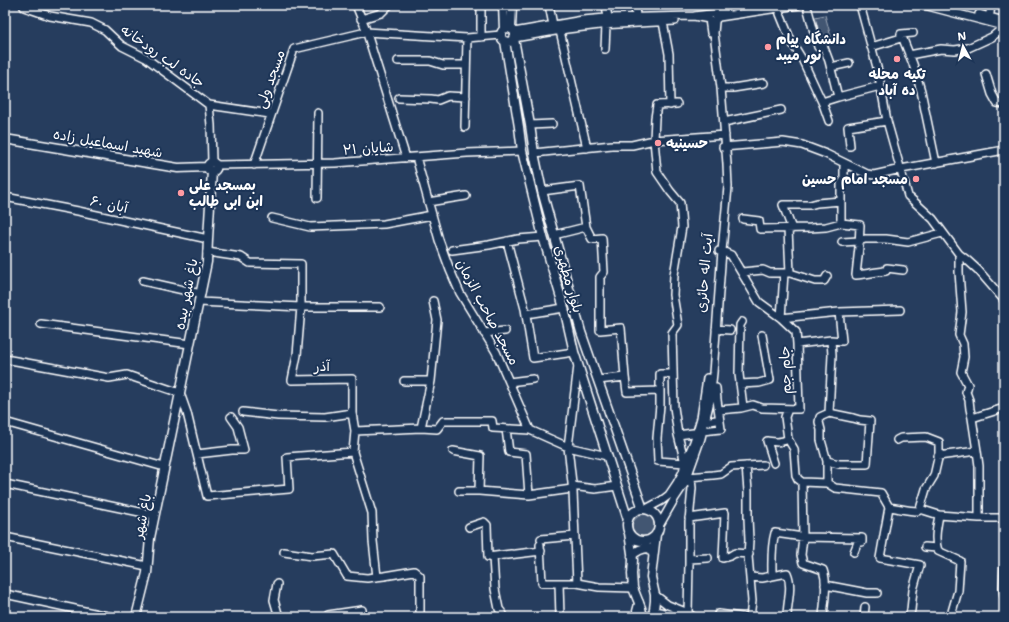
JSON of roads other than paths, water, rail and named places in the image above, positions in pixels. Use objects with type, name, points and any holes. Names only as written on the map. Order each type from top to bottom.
[{"type":"main road","name":"بلوار مطهری","points":[[504,5],[509,35],[522,152],[543,237],[564,308],[574,352],[628,520]]},
{"type":"main road","name":"بلوار مطهری","points":[[512,5],[509,35],[530,125],[542,191],[582,332],[644,509]]},
{"type":"main road","name":"شهید اسماعیل زاده","points":[[5,138],[178,168],[212,166]]},
{"type":"main road","name":"باغ شهر بیده","points":[[174,420],[207,262],[212,166]]},
{"type":"main road","points":[[556,280],[566,277]]},
{"type":"main road","points":[[593,411],[607,406]]},
{"type":"main road","name":"باغ شهر","points":[[136,617],[147,573],[150,538],[154,515],[174,420]]},
{"type":"main road","points":[[629,533],[640,541],[653,538],[658,530],[659,519],[655,514],[644,509],[636,510],[631,514],[628,520],[627,527],[633,560],[633,588],[643,617]]},
{"type":"main road","name":"آیت اله حائری","points":[[653,614],[655,595],[651,577],[653,554],[658,530]]},
{"type":"main road","points":[[632,556],[643,548],[649,548],[653,554]]},
{"type":"main road","points":[[640,605],[653,614]]},
{"type":"street","points":[[356,5],[406,158]]},
{"type":"street","points":[[361,19],[381,13],[389,5]]},
{"type":"street","points":[[481,5],[481,37]]},
{"type":"street","points":[[549,5],[554,25],[560,30],[587,148]]},
{"type":"street","points":[[605,49],[607,21],[606,5]]},
{"type":"street","points":[[635,5],[636,17]]},
{"type":"street","points":[[366,32],[466,38],[560,30],[636,17],[694,16],[772,5]]},
{"type":"street","points":[[509,35],[583,20],[663,22],[709,19],[745,12],[798,5]]},
{"type":"street","points":[[860,5],[878,71],[886,121],[908,196],[933,219],[959,254],[978,270],[1004,300]]},
{"type":"street","points":[[924,5],[951,8]]},
{"type":"street","points":[[910,55],[936,50],[968,48],[992,37],[1004,27],[990,20],[943,5]]},
{"type":"street","points":[[990,20],[991,5]]},
{"type":"street","name":"جاده لب رودخانه","points":[[24,7],[50,16],[91,23],[105,30],[122,46],[146,58],[209,105],[212,166]]},
{"type":"street","points":[[808,10],[818,47],[823,45],[830,61],[838,96]]},
{"type":"street","points":[[719,17],[727,12]]},
{"type":"street","points":[[780,14],[791,41],[802,59],[823,103],[829,121]]},
{"type":"street","points":[[694,16],[709,19]]},
{"type":"street","name":"آیت اله حائری","points":[[688,465],[701,438],[710,400],[716,329],[725,188],[724,122],[714,32],[716,19],[719,17]]},
{"type":"street","name":"آیت اله حائری","points":[[709,19],[724,135]]},
{"type":"street","points":[[990,20],[1004,21]]},
{"type":"street","points":[[663,22],[669,54],[673,105],[657,106],[654,140],[657,172],[680,203],[682,227],[673,288],[678,325],[672,333],[674,374],[674,407],[678,436],[688,465],[658,461],[657,438],[660,374],[674,374]]},
{"type":"street","name":"مسجد ولی","points":[[254,165],[270,114],[294,49],[366,32]]},
{"type":"street","points":[[901,34],[913,32]]},
{"type":"street","points":[[871,47],[901,38],[901,34]]},
{"type":"street","points":[[901,34],[910,55],[920,91],[936,163]]},
{"type":"street","points":[[465,127],[466,38]]},
{"type":"street","points":[[398,60],[430,61],[443,65],[466,65]]},
{"type":"street","points":[[831,67],[849,63]]},
{"type":"street","points":[[986,74],[992,94],[997,103],[1004,104]]},
{"type":"street","points":[[721,88],[733,88],[764,83]]},
{"type":"street","points":[[823,103],[838,96],[880,86]]},
{"type":"street","points":[[399,98],[438,100],[448,96],[466,97]]},
{"type":"street","points":[[209,105],[270,114]]},
{"type":"street","points":[[724,122],[781,110]]},
{"type":"street","points":[[317,198],[318,113]]},
{"type":"street","points":[[850,146],[848,128],[886,121]]},
{"type":"street","points":[[530,125],[552,124]]},
{"type":"street","points":[[534,153],[612,145],[632,145],[654,140],[724,135]]},
{"type":"street","points":[[724,147],[783,142],[802,145],[826,154],[867,174],[874,175],[1004,150]]},
{"type":"street","name":"شایان ۲۱","points":[[212,166],[317,164],[467,153],[522,152]]},
{"type":"street","name":"مسجد صاحب الزمان","points":[[416,157],[438,240],[450,270],[460,293],[496,352],[530,430]]},
{"type":"street","points":[[841,223],[841,184],[844,180],[844,163]]},
{"type":"street","points":[[542,191],[580,186],[586,227],[592,239],[602,238],[604,272],[600,277],[600,330],[621,328],[627,392],[660,390]]},
{"type":"street","points":[[428,202],[466,196]]},
{"type":"street","name":"آبان ۶۰","points":[[5,197],[208,239]]},
{"type":"street","points":[[841,201],[810,205],[783,206],[790,229],[787,273],[781,318],[840,312],[900,310]]},
{"type":"street","points":[[272,218],[310,227],[384,224],[432,215]]},
{"type":"street","points":[[743,219],[759,221],[760,229],[826,227],[841,223],[860,225],[856,275],[886,271],[887,268],[902,270]]},
{"type":"street","points":[[554,235],[586,227]]},
{"type":"street","points":[[842,242],[886,238],[908,242],[942,233]]},
{"type":"street","points":[[452,250],[543,237]]},
{"type":"street","points":[[507,241],[526,314],[533,358],[574,352]]},
{"type":"street","name":"آیت اله حائری","points":[[644,509],[661,501],[669,495],[684,476],[688,465],[701,418],[709,369],[721,251]]},
{"type":"street","name":"جام جم","points":[[718,410],[753,405],[762,408],[799,409],[796,332],[781,318],[759,302],[731,255],[721,251]]},
{"type":"street","points":[[207,252],[241,257],[250,263],[301,264],[301,307]]},
{"type":"street","points":[[959,254],[958,272],[962,312],[959,335],[963,344],[964,357],[962,372],[968,385],[966,392],[969,400],[979,466],[979,518]]},
{"type":"street","points":[[742,272],[763,270],[770,273],[787,273],[814,281],[824,281],[827,276]]},
{"type":"street","points":[[143,282],[200,294]]},
{"type":"street","points":[[421,428],[431,381],[437,320],[433,301]]},
{"type":"street","points":[[199,302],[301,307],[380,307]]},
{"type":"street","name":"آذر","points":[[301,307],[297,355],[292,380],[352,379],[352,413],[355,431],[353,452],[372,513],[377,577]]},
{"type":"street","points":[[526,314],[564,308]]},
{"type":"street","points":[[797,344],[842,340],[840,312]]},
{"type":"street","points":[[742,322],[740,325],[738,374],[743,407]]},
{"type":"street","points":[[41,324],[190,344]]},
{"type":"street","points":[[716,329],[730,330]]},
{"type":"street","points":[[484,333],[505,331]]},
{"type":"street","points":[[740,384],[759,383],[770,380],[762,335]]},
{"type":"street","points":[[829,413],[832,355],[831,340]]},
{"type":"street","points":[[5,359],[109,378],[127,375],[180,393],[187,413],[207,496],[289,489],[288,457],[353,452]]},
{"type":"street","points":[[577,583],[572,487],[568,447],[578,365]]},
{"type":"street","points":[[598,380],[625,377]]},
{"type":"street","points":[[509,382],[533,379]]},
{"type":"street","points":[[404,381],[431,381]]},
{"type":"street","points":[[702,431],[721,429],[716,400],[716,388]]},
{"type":"street","points":[[972,418],[1004,408]]},
{"type":"street","points":[[788,409],[785,416],[788,439],[794,448],[796,475],[798,479],[802,482],[827,483],[835,488],[881,493],[889,507],[880,558],[920,564],[913,590],[909,617]]},
{"type":"street","points":[[243,412],[278,416],[326,417],[352,413]]},
{"type":"street","points":[[827,461],[839,464],[867,464],[870,421],[829,413],[820,417],[819,422],[821,440],[827,461],[827,483]]},
{"type":"street","points":[[197,454],[244,450],[238,427],[231,417]]},
{"type":"street","points":[[705,422],[716,420]]},
{"type":"street","points":[[355,431],[421,428],[437,429],[443,421],[492,421],[493,428],[530,430],[568,447],[607,456]]},
{"type":"street","points":[[5,422],[164,467]]},
{"type":"street","points":[[506,429],[509,452],[526,454],[529,494]]},
{"type":"street","points":[[678,436],[693,433]]},
{"type":"street","points":[[897,440],[901,438],[926,437],[939,442],[934,476],[926,489],[920,509]]},
{"type":"street","points":[[774,463],[767,441],[778,442],[788,439]]},
{"type":"street","points":[[453,451],[480,456],[479,491]]},
{"type":"street","points":[[938,456],[977,451]]},
{"type":"street","points":[[684,476],[713,476],[721,474],[731,467],[763,464]]},
{"type":"street","points":[[746,466],[748,491],[748,554],[752,601],[750,617]]},
{"type":"street","points":[[684,476],[691,478],[692,488],[689,518],[689,616]]},
{"type":"street","name":"آیت اله حائری","points":[[658,530],[685,483],[684,476]]},
{"type":"street","points":[[802,482],[803,537],[801,555],[803,563],[823,570],[825,576],[823,617]]},
{"type":"street","points":[[5,484],[154,515]]},
{"type":"street","points":[[459,491],[529,494],[572,487],[595,489],[617,486]]},
{"type":"street","points":[[889,507],[902,508],[912,511],[918,511],[920,509],[940,515],[1004,518]]},
{"type":"street","points":[[689,518],[726,513],[723,558],[730,556],[735,552],[748,554]]},
{"type":"street","points":[[940,515],[936,538],[936,546],[938,551],[960,561],[958,591],[952,616]]},
{"type":"street","points":[[469,527],[484,522],[487,525],[495,589],[499,609],[503,614],[502,617]]},
{"type":"street","points":[[772,575],[773,541],[775,533],[803,537],[862,538],[862,542],[858,542],[854,552]]},
{"type":"street","points":[[491,557],[510,555],[575,536]]},
{"type":"street","points":[[5,537],[147,566]]},
{"type":"street","points":[[541,545],[542,583],[577,583],[599,587],[633,588]]},
{"type":"street","points":[[925,547],[937,548]]},
{"type":"street","points":[[284,552],[312,556],[334,554],[347,576],[367,578],[414,571],[420,576],[420,617]]},
{"type":"street","points":[[689,559],[708,558]]},
{"type":"street","points":[[1004,568],[1004,596]]},
{"type":"street","points":[[750,577],[762,578],[787,573],[790,579],[787,617]]},
{"type":"street","points":[[559,583],[560,617]]},
{"type":"street","points":[[277,584],[274,600],[278,617]]},
{"type":"street","points":[[825,585],[866,593],[877,593]]},
{"type":"street","points":[[5,594],[112,617]]},
{"type":"street","points":[[655,595],[668,605],[689,616]]},
{"type":"street","points":[[635,617],[640,605]]},
{"type":"street","points":[[864,617],[865,607]]},
{"type":"street","points":[[328,614],[362,610],[362,617]]},
{"type":"street","points":[[653,614],[689,616]]},
{"type":"street","points":[[717,617],[718,614],[742,617]]},
{"type":"place","name":"دانشگاه پیام نور میبد","points":[[768,47]]},
{"type":"place","name":"تکیه محله ده آباد","points":[[897,59]]},
{"type":"place","name":"حسینیه","points":[[658,143]]},
{"type":"place","name":"مسجد امام حسین","points":[[916,179]]},
{"type":"place","name":"بمسجد علی ابن ابی طالب","points":[[181,193]]}]
